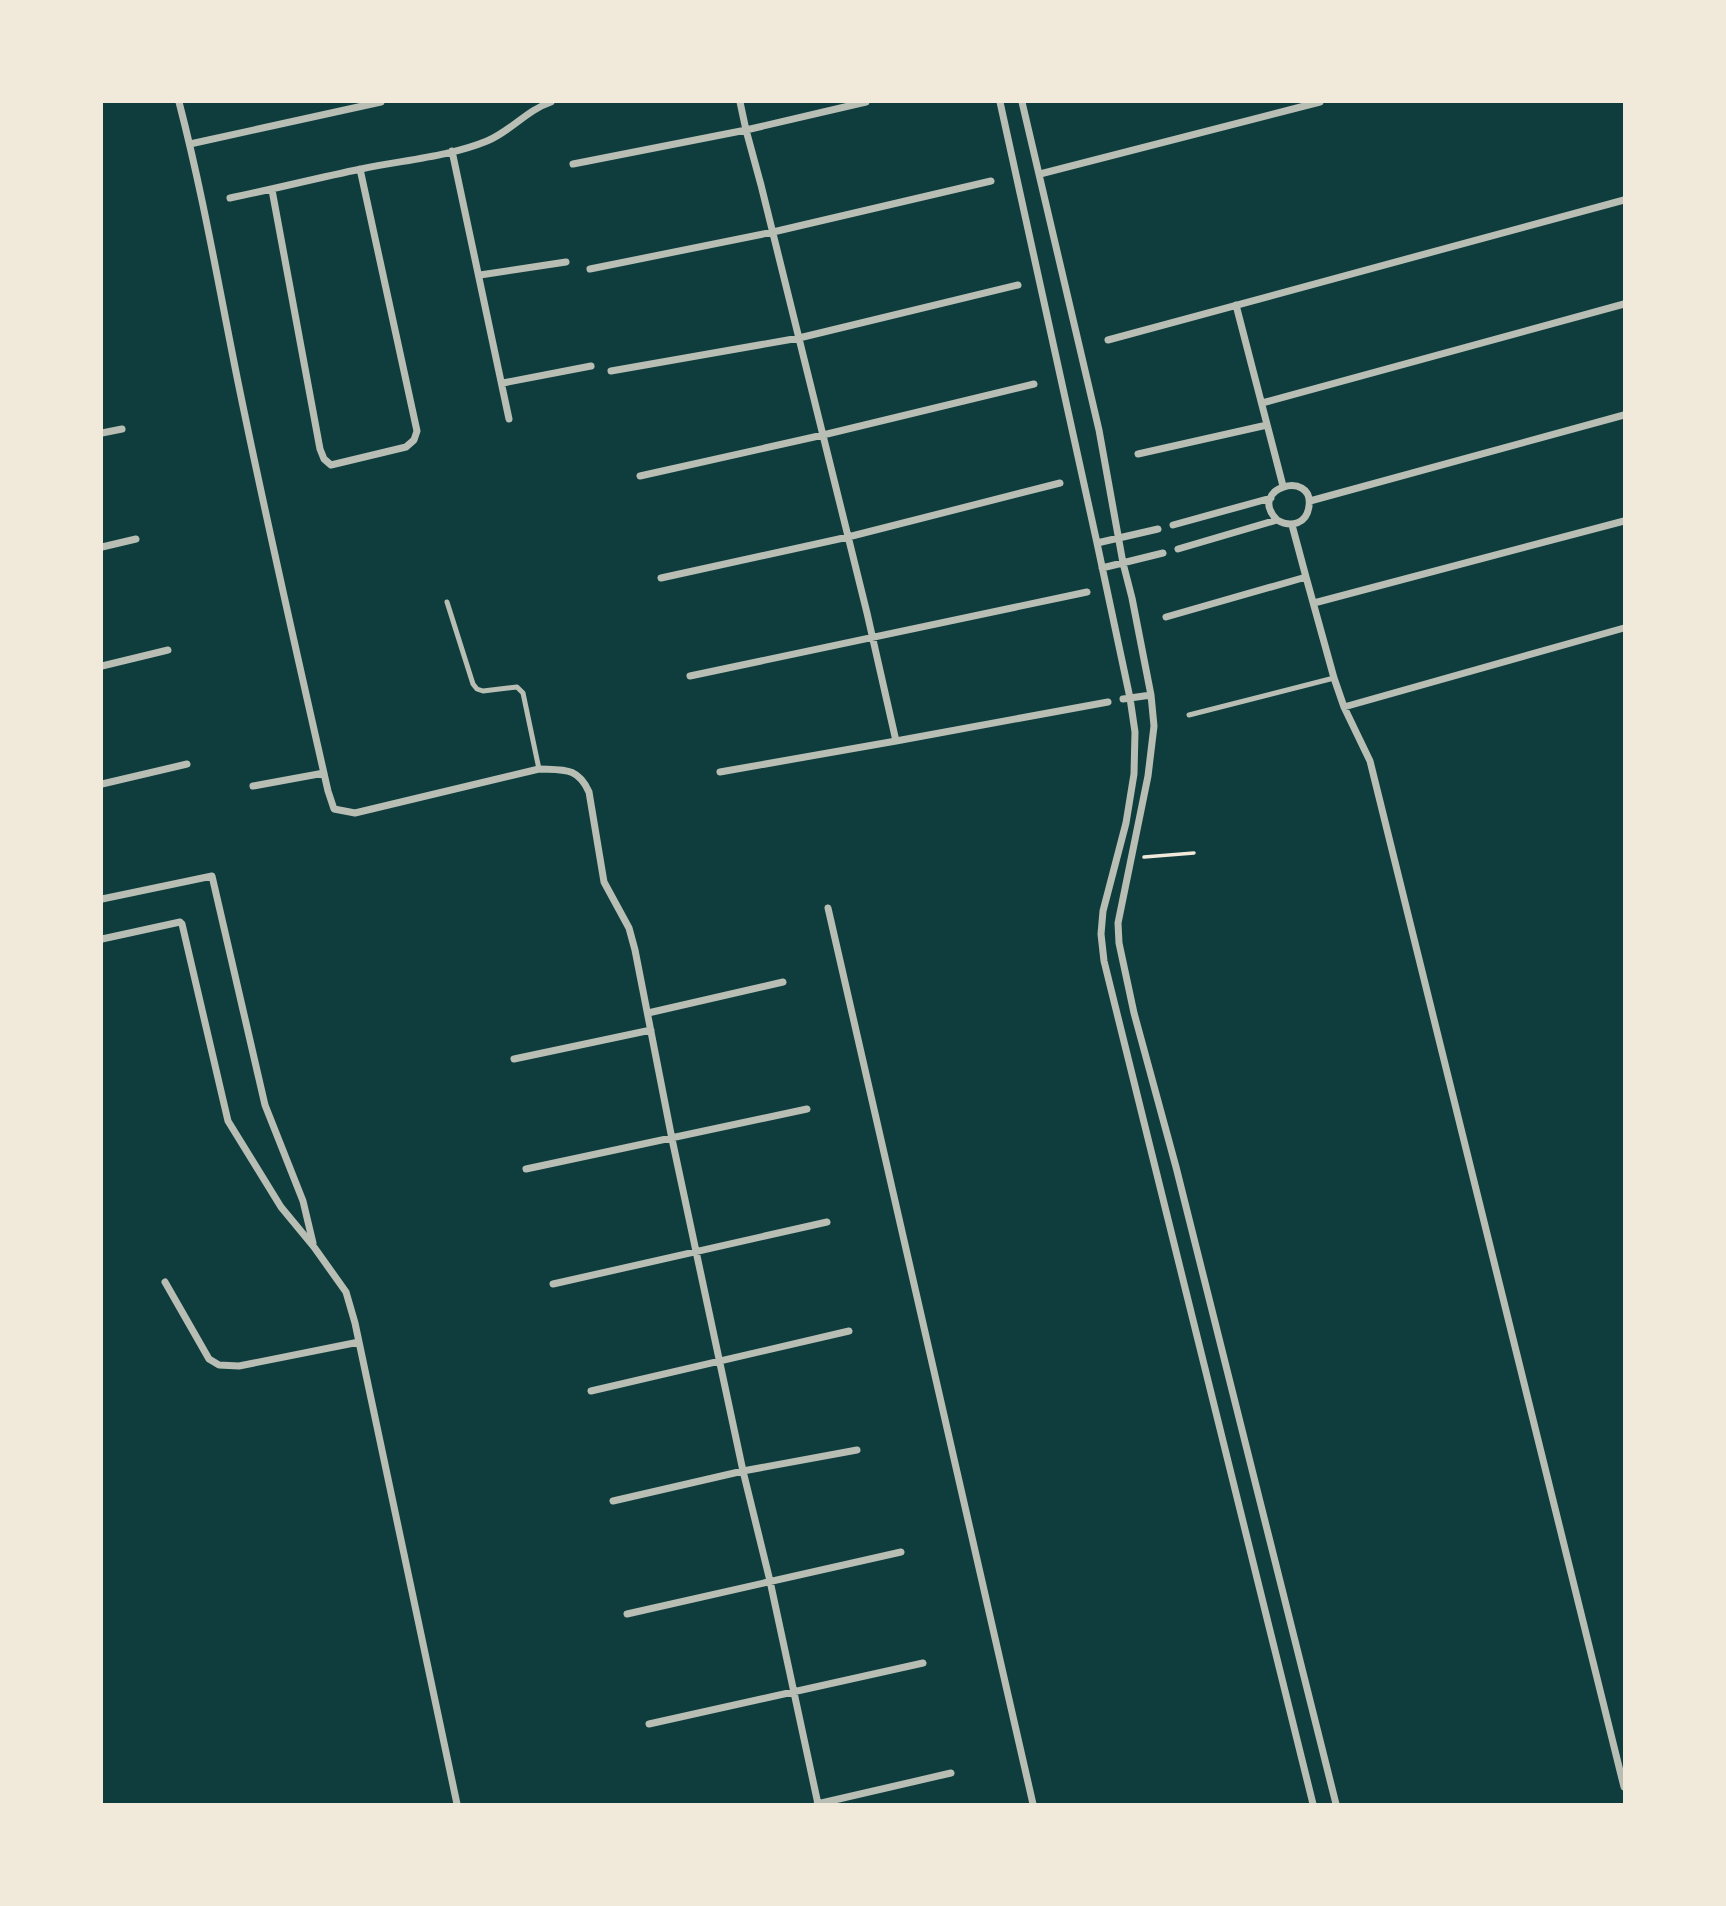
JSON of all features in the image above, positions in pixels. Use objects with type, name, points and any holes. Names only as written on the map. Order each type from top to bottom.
[{"type":"street","points":[[179,102],[190,144],[238,383],[334,809],[355,813],[539,769],[576,773],[583,780],[589,792],[604,882],[629,928],[635,950],[719,1360],[818,1804],[951,1773]]},
{"type":"street","points":[[190,144],[382,102]]},
{"type":"street","points":[[230,198],[452,151],[487,141],[530,111],[551,102]]},
{"type":"street","points":[[740,102],[896,741]]},
{"type":"street","points":[[573,164],[746,130],[866,102]]},
{"type":"street","points":[[1000,102],[1097,543],[1126,699],[1135,732],[1134,774],[1126,822],[1103,911],[1101,934],[1104,961],[1313,1804]]},
{"type":"street","points":[[1022,102],[1099,430],[1151,695],[1154,726],[1148,776],[1118,923],[1119,943],[1336,1804]]},
{"type":"street","points":[[1040,174],[1320,102]]},
{"type":"street","points":[[452,151],[509,419]]},
{"type":"street","points":[[272,190],[320,449],[324,459],[331,465],[405,447],[414,440],[417,431],[360,169]]},
{"type":"street","points":[[590,269],[773,232],[991,181]]},
{"type":"street","points":[[1108,340],[1625,200]]},
{"type":"street","points":[[480,275],[566,262]]},
{"type":"street","points":[[611,372],[799,338],[1018,285]]},
{"type":"street","points":[[1262,403],[1625,304]]},
{"type":"street","points":[[1236,305],[1283,486]]},
{"type":"street","points":[[503,383],[591,366]]},
{"type":"street","points":[[640,476],[1034,384]]},
{"type":"street","points":[[1310,501],[1625,415]]},
{"type":"street","points":[[1138,454],[1267,425]]},
{"type":"street","points":[[102,433],[122,429]]},
{"type":"street","points":[[660,578],[848,537],[1060,483]]},
{"type":"street","points":[[1283,486],[1300,487],[1310,501],[1306,517],[1292,525],[1277,520],[1270,510],[1271,498],[1275,491],[1283,486]]},
{"type":"street","points":[[1172,525],[1271,498]]},
{"type":"street","points":[[1178,549],[1277,520]]},
{"type":"street","points":[[1314,603],[1625,521]]},
{"type":"street","points":[[1292,525],[1334,678],[1344,707],[1370,761],[1625,1787]]},
{"type":"street","points":[[1097,543],[1157,529]]},
{"type":"street","points":[[102,547],[136,539]]},
{"type":"street","points":[[1102,568],[1163,553]]},
{"type":"street","points":[[1166,617],[1306,577]]},
{"type":"street","points":[[690,676],[1087,592]]},
{"type":"street","points":[[1344,707],[1625,628]]},
{"type":"street","points":[[102,666],[168,650]]},
{"type":"street","points":[[1126,699],[1151,695]]},
{"type":"street","points":[[720,772],[1108,702]]},
{"type":"street","points":[[102,784],[187,764]]},
{"type":"street","points":[[253,786],[324,773]]},
{"type":"street","points":[[102,899],[212,876],[265,1105],[303,1201],[314,1247]]},
{"type":"street","points":[[828,908],[1033,1804]]},
{"type":"street","points":[[102,939],[180,922],[182,924],[228,1121],[281,1207],[346,1292],[359,1342],[457,1804]]},
{"type":"street","points":[[648,1013],[783,982]]},
{"type":"street","points":[[514,1059],[651,1030]]},
{"type":"street","points":[[526,1170],[807,1109]]},
{"type":"street","points":[[553,1284],[827,1222]]},
{"type":"street","points":[[165,1282],[209,1359],[219,1366],[239,1366],[359,1342]]},
{"type":"street","points":[[591,1391],[849,1331]]},
{"type":"street","points":[[613,1501],[743,1471],[857,1450]]},
{"type":"street","points":[[627,1614],[901,1552]]},
{"type":"street","points":[[649,1724],[923,1663]]},
{"type":"lane","points":[[447,602],[473,684],[477,689],[483,691],[517,687],[523,693],[539,769]]},
{"type":"lane","points":[[1189,715],[1334,678]]},
{"type":"path","points":[[1130,859],[1194,853]]}]
